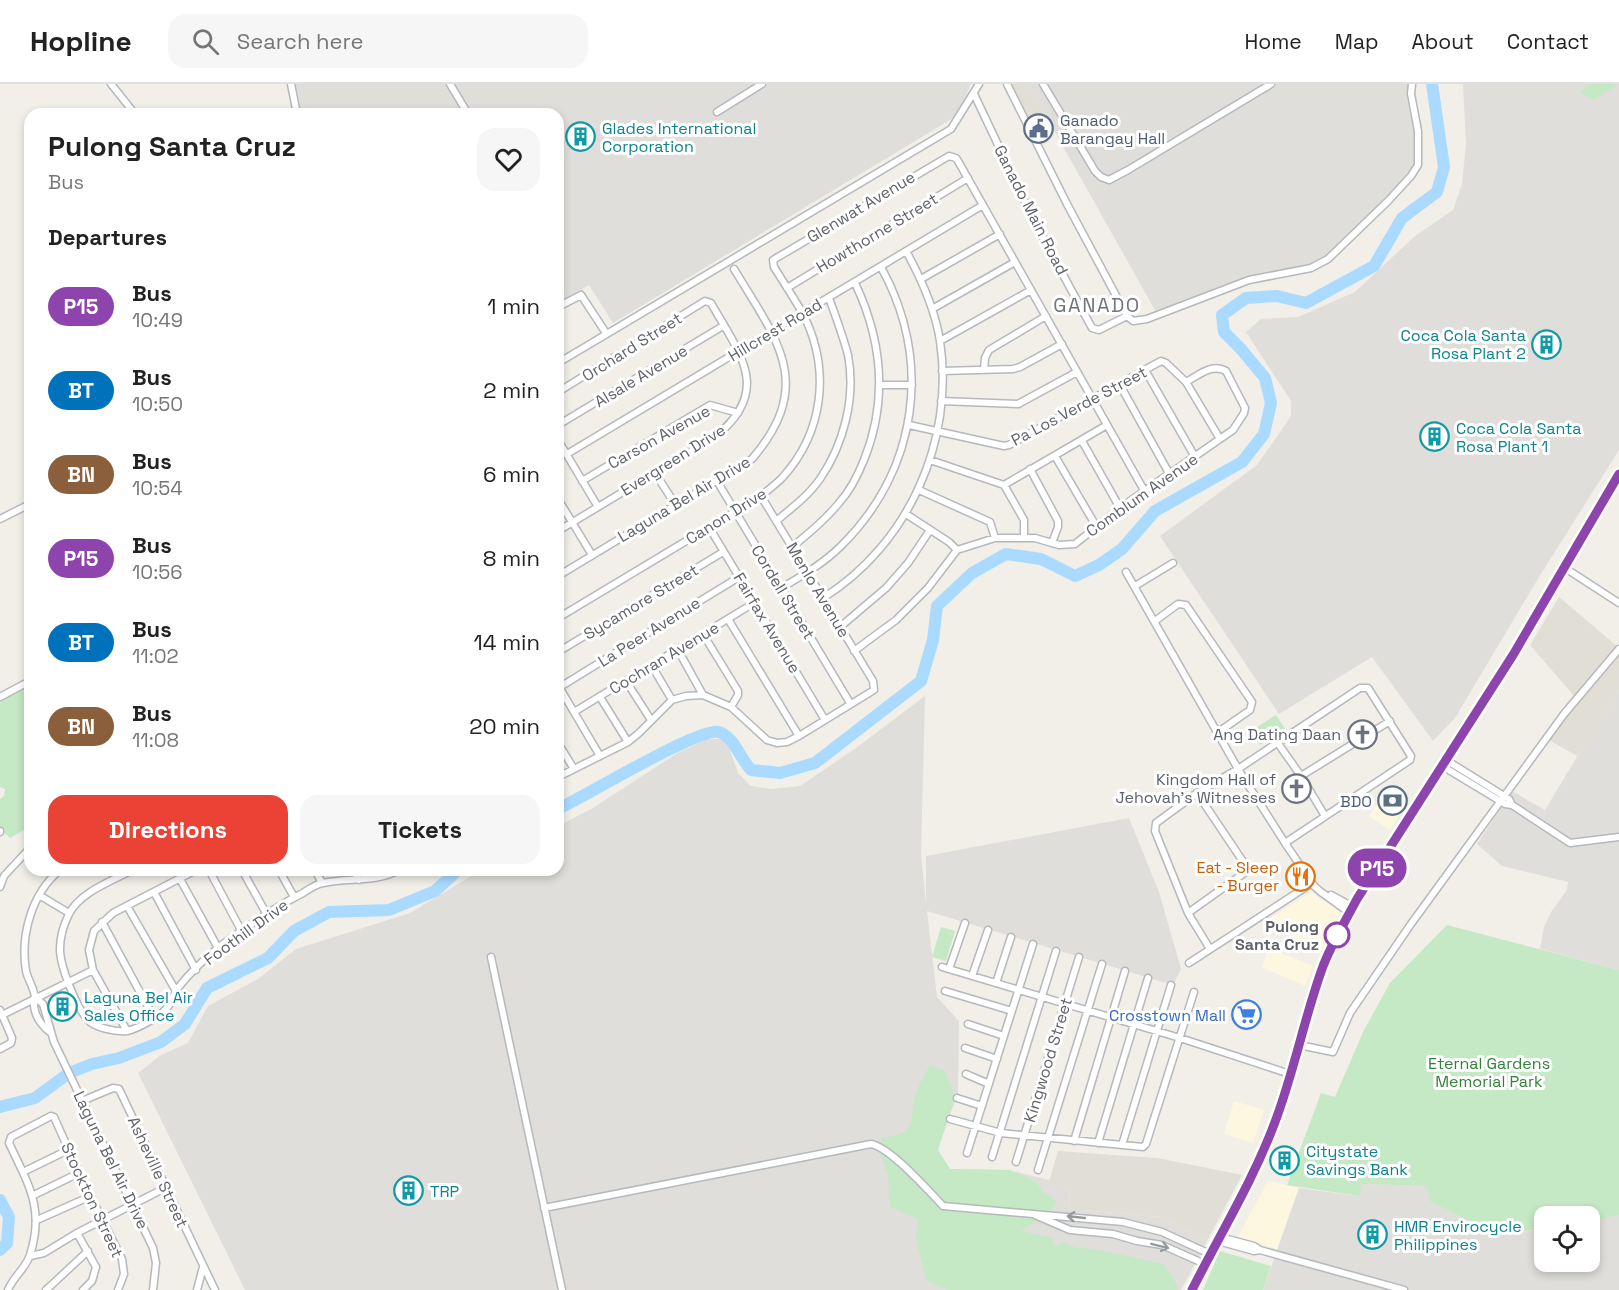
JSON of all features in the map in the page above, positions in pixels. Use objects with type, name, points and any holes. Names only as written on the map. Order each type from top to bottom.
[{"type":"main road","points":[[1192,1290],[1239,1205],[1258,1165],[1279,1110],[1323,967],[1337,935],[1513,655],[1619,474]]},
{"type":"street","points":[[111,84],[131,108]]},
{"type":"street","points":[[291,84],[296,108]]},
{"type":"street","points":[[450,84],[464,108]]},
{"type":"street","points":[[717,112],[762,84]]},
{"type":"street","points":[[564,359],[951,129],[979,84]]},
{"type":"street","points":[[1007,84],[1066,204],[1127,316]]},
{"type":"street","points":[[1043,84],[1095,171],[1101,177],[1109,180],[1271,84]]},
{"type":"street","name":"Ganado Main Road","points":[[974,94],[1036,225],[1092,328],[1102,329],[1127,316],[1133,321],[1147,319],[1249,280],[1311,268],[1328,259],[1388,201],[1418,165],[1418,131],[1411,94],[1412,84]]},
{"type":"street","name":"Glenwat Avenue","points":[[773,263],[775,259],[944,158],[952,156],[956,158],[968,178]]},
{"type":"street","points":[[968,178],[1145,492]]},
{"type":"street","name":"Howthorne Street","points":[[787,288],[968,178]]},
{"type":"street","name":"Hillcrest Road","points":[[567,454],[983,205]]},
{"type":"street","points":[[921,279],[1000,234]]},
{"type":"street","points":[[823,598],[864,568],[906,514],[919,490],[938,431],[942,371],[940,341],[921,279],[906,251]]},
{"type":"street","points":[[932,309],[1016,262]]},
{"type":"street","name":"Canon Drive","points":[[564,614],[761,496],[782,477],[802,451],[816,417],[821,392],[821,372],[817,352],[803,314],[773,263]]},
{"type":"street","points":[[781,588],[807,573],[840,547],[865,518],[893,470],[909,425],[912,385],[909,342],[905,323],[890,284],[880,267]]},
{"type":"street","name":"Laguna Bel Air Drive","points":[[564,572],[752,459],[768,440],[777,424],[784,402],[786,381],[779,347],[734,270]]},
{"type":"street","points":[[792,547],[819,525],[841,502],[857,476],[876,423],[880,369],[874,336],[855,283]]},
{"type":"street","points":[[940,341],[1031,290]]},
{"type":"street","points":[[564,304],[581,295],[606,333]]},
{"type":"street","points":[[776,521],[798,504],[819,480],[834,454],[845,426],[850,393],[848,356],[829,298]]},
{"type":"street","name":"Evergreen Drive","points":[[564,527],[716,436],[738,413],[746,385],[745,366],[740,352],[711,303],[705,301]]},
{"type":"street","name":"Orchard Street","points":[[564,388],[705,301]]},
{"type":"street","points":[[984,369],[985,358],[989,350],[1046,316]]},
{"type":"street","name":"Alsale Avenue","points":[[564,422],[723,326]]},
{"type":"street","points":[[942,371],[1020,367],[1062,344]]},
{"type":"street","name":"Pa Los Verde Street","points":[[909,425],[1009,446],[1163,362],[1186,382]]},
{"type":"street","points":[[1217,367],[1226,371],[1245,411],[1233,430],[1220,439],[1186,382],[1217,367]]},
{"type":"street","points":[[1145,370],[1195,457]]},
{"type":"street","points":[[941,401],[1018,405],[1077,372]]},
{"type":"street","points":[[880,385],[912,385]]},
{"type":"street","points":[[1120,385],[1170,475]]},
{"type":"street","name":"Carson Avenue","points":[[582,481],[710,405],[738,413]]},
{"type":"street","points":[[1004,484],[1107,425]]},
{"type":"street","name":"Comblum Avenue","points":[[957,550],[995,538],[1024,537],[1067,545],[1075,543],[1120,508],[1220,439]]},
{"type":"street","points":[[1082,441],[1120,508]]},
{"type":"street","points":[[564,449],[598,507]]},
{"type":"street","points":[[1055,456],[1096,526]]},
{"type":"street","points":[[930,460],[1004,484],[1024,520],[1024,537]]},
{"type":"street","points":[[1030,470],[1058,521],[1052,543]]},
{"type":"street","points":[[655,473],[675,504]]},
{"type":"street","name":"Cordell Street","points":[[717,481],[850,704]]},
{"type":"street","points":[[919,490],[990,522],[995,538]]},
{"type":"street","name":"Menlo Avenue","points":[[761,496],[874,685],[874,690],[850,704]]},
{"type":"street","points":[[0,519],[24,507]]},
{"type":"street","points":[[564,509],[592,555]]},
{"type":"street","points":[[854,651],[896,620],[928,588],[957,550],[949,542],[906,514]]},
{"type":"street","name":"Fairfax Avenue","points":[[709,527],[825,720]]},
{"type":"street","points":[[840,627],[886,588],[908,563],[930,530]]},
{"type":"street","name":"Sycamore Street","points":[[564,648],[723,552]]},
{"type":"street","points":[[1135,586],[1173,563]]},
{"type":"street","points":[[1565,567],[1619,603]]},
{"type":"street","points":[[1126,572],[1217,733],[1284,843],[1314,885],[1352,910]]},
{"type":"street","name":"La Peer Avenue","points":[[564,683],[739,577]]},
{"type":"street","name":"Cochran Avenue","points":[[574,712],[754,603]]},
{"type":"street","points":[[1155,621],[1179,604],[1186,605],[1252,702],[1250,710],[1217,733]]},
{"type":"street","points":[[728,619],[799,736]]},
{"type":"street","points":[[703,634],[738,691],[731,707]]},
{"type":"street","points":[[1299,1044],[1333,1052],[1350,1013],[1418,915],[1564,714],[1619,649]]},
{"type":"street","points":[[678,650],[702,695]]},
{"type":"street","points":[[652,666],[672,700]]},
{"type":"street","points":[[626,681],[651,720]]},
{"type":"street","points":[[0,697],[24,684]]},
{"type":"street","points":[[1210,949],[1188,913],[1155,831],[1156,823],[1197,793],[1238,769],[1277,742],[1363,688],[1368,688],[1411,756],[1410,760],[1284,843]]},
{"type":"street","points":[[564,695],[600,756]]},
{"type":"street","points":[[564,774],[627,742],[672,700],[686,696],[702,695],[731,707],[767,740],[777,743],[787,742],[799,736],[850,704]]},
{"type":"street","points":[[600,697],[627,742]]},
{"type":"street","points":[[1301,776],[1390,721]]},
{"type":"street","points":[[1277,742],[1325,816]]},
{"type":"street","points":[[564,753],[574,769]]},
{"type":"street","points":[[1444,763],[1502,799],[1509,799],[1512,805],[1570,843],[1619,837]]},
{"type":"street","points":[[1188,913],[1247,871],[1246,866],[1197,793]]},
{"type":"street","points":[[0,887],[2,875],[24,854]]},
{"type":"street","name":"Laguna Bel Air Drive","points":[[55,876],[39,895],[28,921],[25,942],[26,971],[36,998],[34,1007],[41,1025],[51,1033],[153,1248],[156,1263],[153,1290]]},
{"type":"street","points":[[121,876],[92,891],[75,905],[69,913],[62,933],[60,948],[62,965],[68,982],[87,1020],[108,1029],[127,1031]]},
{"type":"street","points":[[127,1031],[93,970],[89,950],[94,931],[102,922],[127,906],[185,876]]},
{"type":"street","points":[[211,876],[242,932]]},
{"type":"street","points":[[245,876],[266,913]]},
{"type":"street","points":[[282,876],[294,897]]},
{"type":"street","points":[[318,876],[322,883]]},
{"type":"street","points":[[357,876],[359,880]]},
{"type":"street","name":"Foothill Drive","points":[[127,1031],[154,1018],[168,1008],[176,991],[218,948],[266,913],[322,883],[375,879],[381,876]]},
{"type":"street","points":[[180,879],[218,948]]},
{"type":"street","points":[[1189,963],[1314,885]]},
{"type":"street","points":[[154,892],[196,970]]},
{"type":"street","points":[[39,895],[69,913]]},
{"type":"street","points":[[127,906],[176,991]]},
{"type":"street","points":[[102,922],[154,1018]]},
{"type":"street","points":[[964,923],[945,968],[1180,1038],[1290,1074]]},
{"type":"street","points":[[972,976],[988,930]]},
{"type":"street","points":[[996,983],[1011,937]]},
{"type":"street","points":[[967,1154],[1033,944]]},
{"type":"street","points":[[992,1157],[1056,951]]},
{"type":"street","points":[[491,957],[562,1290]]},
{"type":"street","name":"Kingwood Street","points":[[1016,1162],[1079,957]]},
{"type":"street","points":[[1038,1170],[1102,964]]},
{"type":"street","points":[[0,1049],[11,1043],[12,1038],[1,1014],[93,970]]},
{"type":"street","points":[[1074,1141],[1125,971]]},
{"type":"street","points":[[1098,1143],[1148,978]]},
{"type":"street","points":[[1122,1145],[1171,985]]},
{"type":"street","points":[[945,991],[1012,1011]]},
{"type":"street","points":[[950,1119],[1001,1133],[1140,1148],[1146,1144],[1194,992]]},
{"type":"street","points":[[968,1024],[1004,1036]]},
{"type":"street","points":[[965,1048],[997,1059]]},
{"type":"street","points":[[966,1074],[989,1084]]},
{"type":"street","name":"Asheville Street","points":[[82,1101],[113,1088],[119,1089],[215,1290]]},
{"type":"street","points":[[957,1098],[982,1106]]},
{"type":"street","name":"Stockton Street","points":[[23,1172],[9,1140],[48,1117],[54,1117],[122,1259],[124,1274],[118,1290]]},
{"type":"street","points":[[544,1208],[875,1144],[921,1182],[943,1206],[1029,1212],[1133,1225],[1162,1232],[1210,1254]]},
{"type":"street","points":[[8,1290],[30,1256],[37,1220],[34,1195],[23,1172],[68,1150]]},
{"type":"street","points":[[34,1195],[79,1173]]},
{"type":"street","points":[[30,1256],[44,1253],[77,1233],[165,1188]]},
{"type":"street","points":[[37,1220],[91,1196]]},
{"type":"street","points":[[1029,1212],[1070,1230],[1113,1234],[1162,1245],[1205,1264]]},
{"type":"street","points":[[77,1233],[96,1268],[92,1281],[83,1290]]},
{"type":"street","points":[[1219,1239],[1254,1246],[1260,1250],[1404,1290]]},
{"type":"street","points":[[46,1290],[88,1251]]},
{"type":"street","points":[[197,1290],[203,1267]]},
{"type":"shaded area","points":[[287,84],[971,84],[960,109],[950,120],[613,323],[589,285],[564,300],[564,108],[291,108]]},
{"type":"shaded area","points":[[1010,84],[1028,84],[1048,119],[1030,126]]},
{"type":"shaded area","points":[[1028,84],[1410,84],[1407,98],[1414,131],[1415,165],[1364,221],[1325,257],[1298,268],[1238,280],[1156,312]]},
{"type":"shaded area","points":[[1463,84],[1619,84],[1619,450],[1539,577],[1455,718],[1433,741],[1372,657],[1279,714],[1160,536],[1257,465],[1291,416],[1291,401],[1246,332],[1261,319],[1298,317],[1355,292],[1415,236],[1453,210],[1462,184],[1466,144]]},
{"type":"shaded area","points":[[1559,597],[1618,647],[1575,697],[1530,645]]},
{"type":"shaded area","points":[[1619,652],[1619,691],[1604,713],[1598,731],[1584,750],[1581,750],[1577,756],[1547,739]]},
{"type":"shaded area","points":[[1619,691],[1619,970],[1540,949],[1544,927],[1551,912],[1567,890],[1568,882],[1502,866],[1477,844],[1512,791],[1545,810],[1581,750],[1597,731],[1604,713]]},
{"type":"shaded area","points":[[925,696],[921,854],[926,904],[926,856],[1129,818],[1159,892],[1181,969],[1173,985],[927,911],[937,997],[959,1021],[958,1093],[937,1150],[950,1169],[1009,1170],[1049,1180],[1048,1185],[1070,1187],[1069,1209],[1161,1217],[1207,1241],[1181,1290],[245,1290],[138,1073],[161,1055],[188,1043],[208,1006],[258,979],[296,949],[410,913],[471,876],[564,876],[564,823],[593,808],[676,754],[707,739],[726,739],[738,773],[751,786],[772,789],[800,786],[856,748]]},
{"type":"shaded area","points":[[1386,788],[1408,801],[1390,830],[1369,816]]},
{"type":"shaded area","points":[[1311,892],[1340,912],[1322,949],[1289,936],[1267,920]]},
{"type":"shaded area","points":[[1269,948],[1313,966],[1305,986],[1262,967]]},
{"type":"shaded area","points":[[1234,1101],[1264,1110],[1253,1143],[1224,1134]]},
{"type":"shaded area","points":[[1058,1151],[1157,1158],[1242,1175],[1207,1241],[1161,1217],[1069,1209],[1070,1188],[1048,1185]]},
{"type":"shaded area","points":[[1268,1181],[1299,1188],[1277,1249],[1238,1237]]},
{"type":"shaded area","points":[[1362,1184],[1428,1186],[1506,1233],[1534,1230],[1534,1272],[1600,1272],[1600,1220],[1619,1215],[1619,1290],[1263,1290],[1299,1188],[1358,1196]]},
{"type":"green space","points":[[1589,84],[1618,84],[1594,100],[1580,92]]},
{"type":"green space","points":[[24,688],[24,830],[10,838],[0,829],[0,799],[4,796],[5,789],[0,787],[0,702]]},
{"type":"green space","points":[[1276,715],[1285,729],[1260,745],[1251,731]]},
{"type":"green space","name":"Eternal Gardens Memorial Park","points":[[1447,925],[1619,970],[1619,1215],[1600,1220],[1600,1206],[1534,1206],[1534,1230],[1494,1233],[1430,1201],[1427,1186],[1362,1184],[1359,1196],[1287,1185],[1321,1093],[1335,1097],[1364,1030],[1390,983]]},
{"type":"green space","points":[[941,927],[955,931],[946,961],[932,957]]},
{"type":"green space","points":[[930,1065],[945,1071],[955,1097],[938,1150],[950,1169],[1009,1170],[1036,1181],[1042,1192],[1051,1196],[1056,1203],[1048,1214],[1021,1231],[1053,1238],[1053,1247],[1064,1242],[1076,1248],[1095,1249],[1163,1264],[1174,1279],[1178,1290],[947,1290],[926,1280],[916,1238],[918,1219],[890,1207],[888,1176],[881,1154],[881,1138],[894,1136],[907,1129],[917,1091]]},
{"type":"green space","points":[[1220,1251],[1271,1266],[1263,1290],[1203,1290]]},
{"type":"waterway","points":[[564,806],[666,751],[707,733],[724,734],[733,743],[751,770],[780,773],[815,763],[921,681],[933,640],[937,606],[972,573],[1006,554],[1041,559],[1075,576],[1099,565],[1122,549],[1155,511],[1242,462],[1264,434],[1271,403],[1265,378],[1224,332],[1222,315],[1246,298],[1277,296],[1306,303],[1374,266],[1402,218],[1437,192],[1444,167],[1432,84]]},
{"type":"waterway","points":[[0,1107],[35,1098],[69,1073],[161,1042],[185,1024],[207,988],[268,958],[294,931],[329,912],[389,910],[435,891],[451,876]]},
{"type":"waterway","points":[[0,1200],[9,1217],[7,1243],[0,1250]]},
{"type":"bus line","name":"P15","points":[[1192,1290],[1239,1205],[1258,1165],[1279,1110],[1316,988],[1337,935],[1357,899],[1513,655],[1619,474]]},
{"type":"place","name":"Ganado Barangay Hall","points":[[1039,129]]},
{"type":"place","name":"Glades International Corporation","points":[[581,137]]},
{"type":"place","name":"Coca Cola Santa Rosa Plant 2","points":[[1547,344]]},
{"type":"place","name":"Coca Cola Santa Rosa Plant 1","points":[[1435,437]]},
{"type":"place","name":"Ang Dating Daan","points":[[1362,734]]},
{"type":"place","name":"Kingdom Hall of Jehovah's Witnesses","points":[[1297,788]]},
{"type":"place","name":"BDO","points":[[1393,801]]},
{"type":"place","name":"Eat - Sleep - Burger","points":[[1300,876]]},
{"type":"place","name":"Pulong Santa Cruz","points":[[1337,935]]},
{"type":"place","name":"Laguna Bel Air Sales Office","points":[[63,1006]]},
{"type":"place","name":"Crosstown Mall","points":[[1247,1015]]},
{"type":"place","name":"Citystate Savings Bank","points":[[1285,1160]]},
{"type":"place","name":"TRP","points":[[409,1191]]},
{"type":"place","name":"HMR Envirocycle Philippines","points":[[1373,1235]]},
{"type":"district","name":"GANADO","points":[[1097,305]]}]
